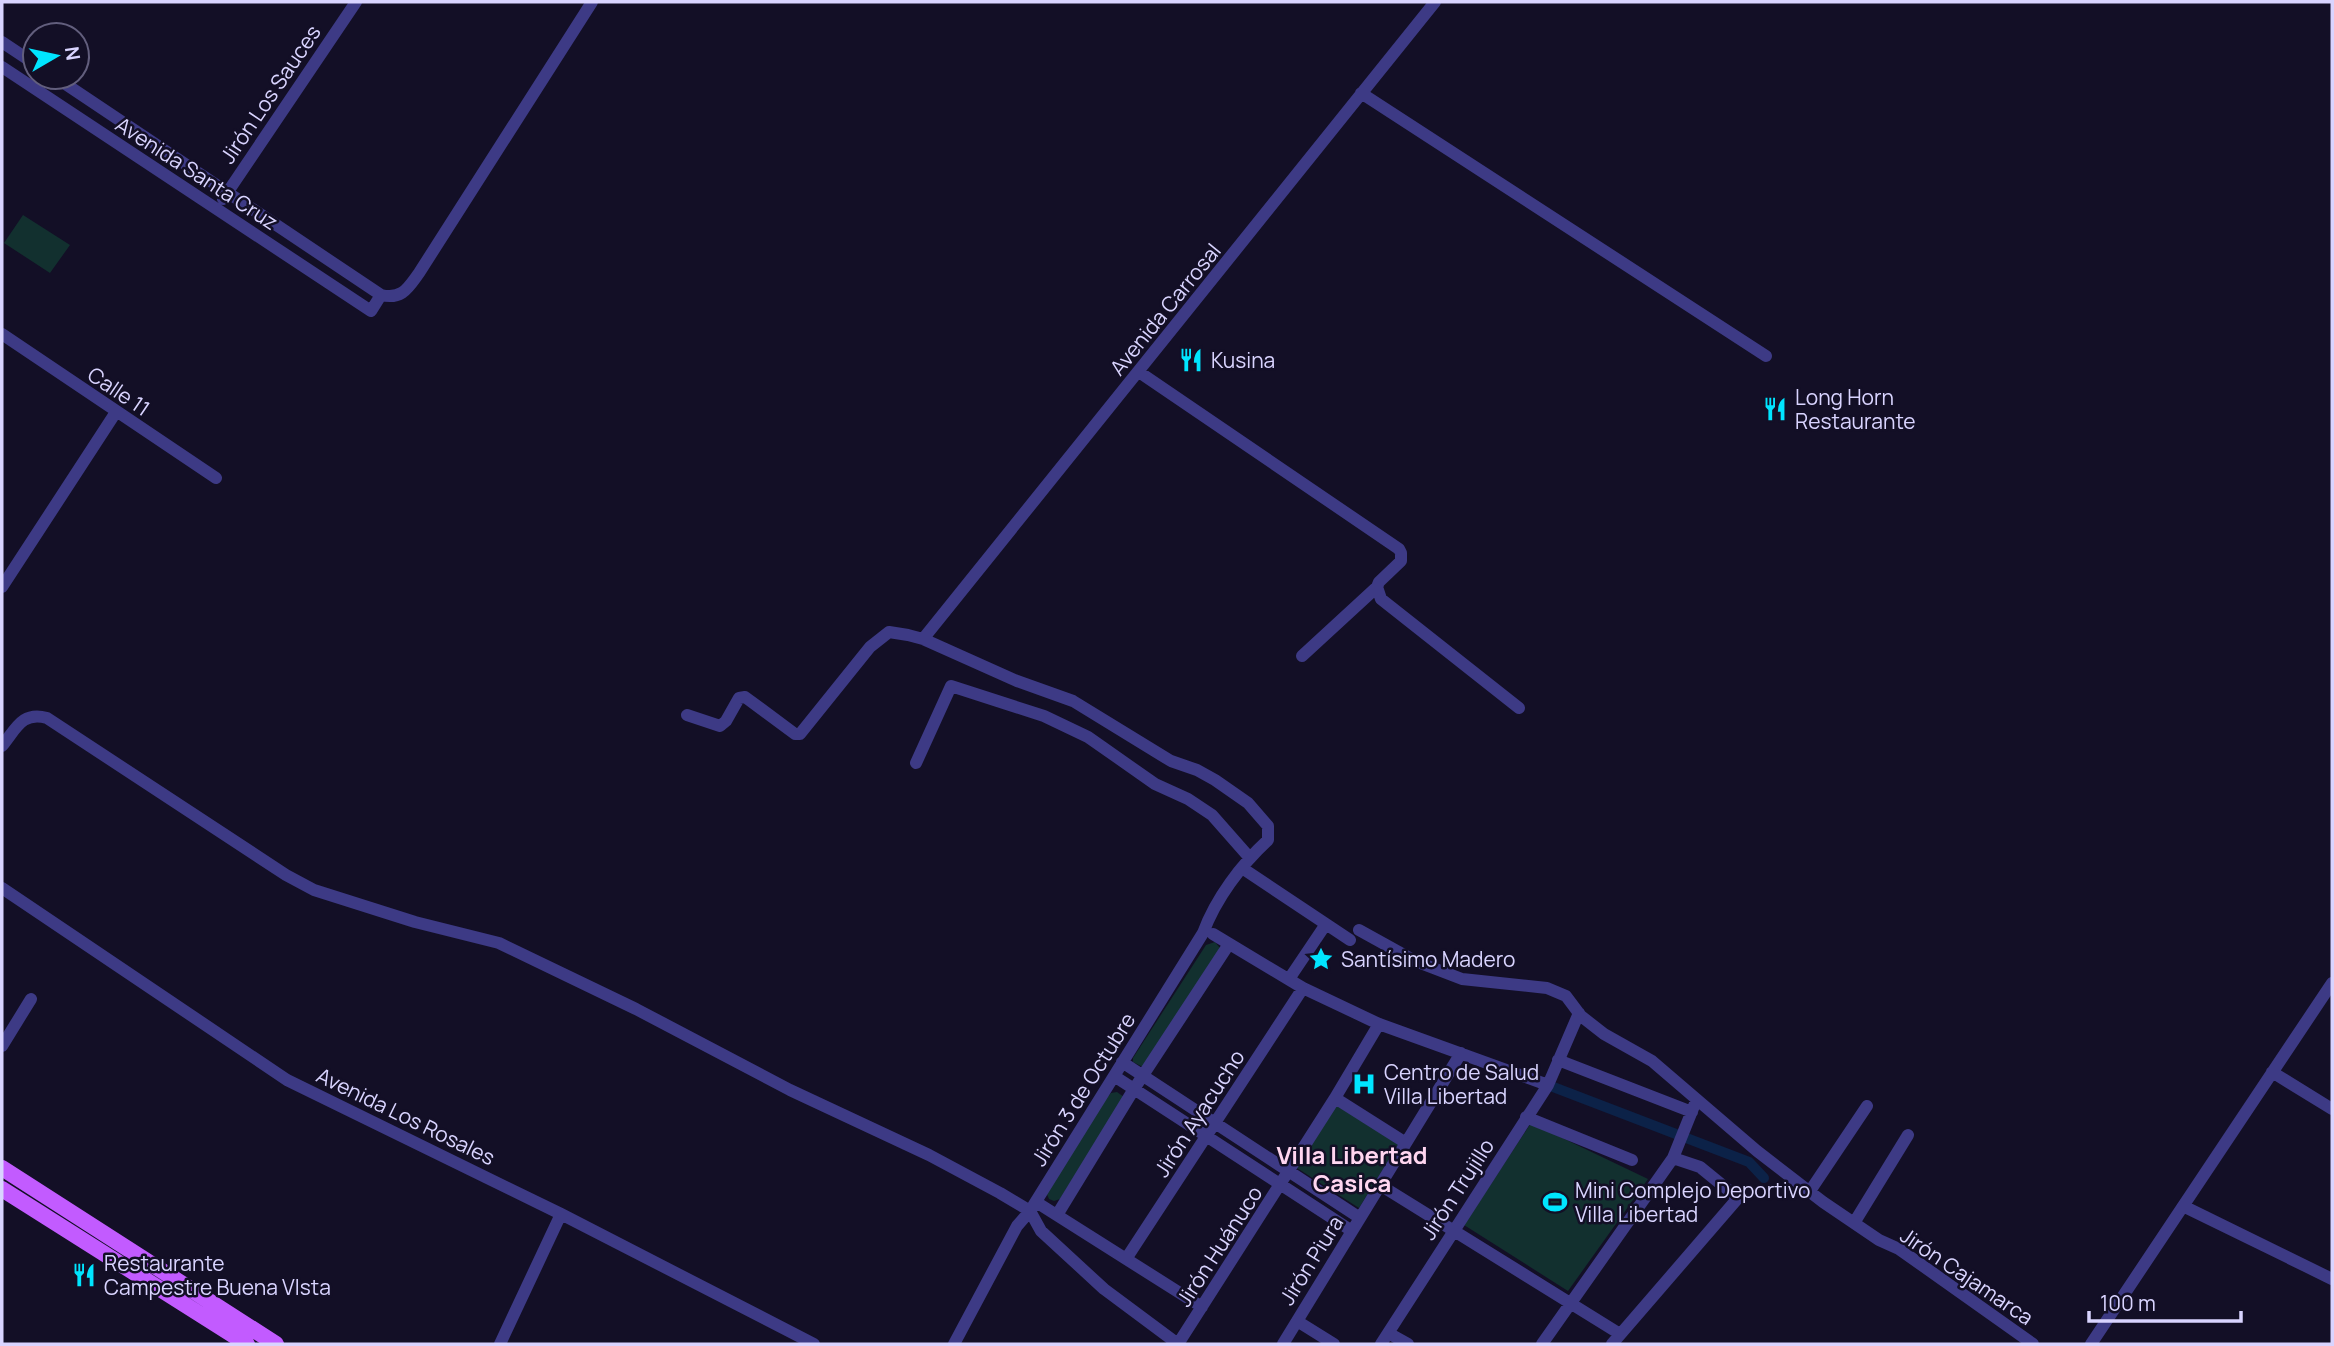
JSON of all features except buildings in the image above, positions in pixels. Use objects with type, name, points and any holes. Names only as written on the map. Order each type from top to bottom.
[{"type":"main road","points":[[2,1168],[276,1344]]},
{"type":"main road","points":[[2,1189],[247,1344]]},
{"type":"street","name":"Jirón Los Sauces","points":[[216,209],[356,2]]},
{"type":"street","points":[[382,295],[398,297],[419,273],[592,2]]},
{"type":"street","name":"Avenida Carrosal","points":[[923,639],[1435,2]]},
{"type":"street","points":[[2,41],[21,54]]},
{"type":"street","name":"Avenida Santa Cruz","points":[[2,67],[371,311],[382,295],[76,91]]},
{"type":"street","points":[[1362,93],[1766,356]]},
{"type":"street","name":"Calle 11","points":[[2,334],[216,478]]},
{"type":"street","points":[[1139,372],[1399,549],[1401,561],[1377,587],[1302,656]]},
{"type":"street","points":[[2,587],[116,412]]},
{"type":"street","points":[[1377,587],[1381,599],[1519,708]]},
{"type":"street","name":"Jirón 3 de Octubre","points":[[687,715],[720,726],[726,721],[739,698],[746,697],[795,734],[800,734],[870,647],[883,635],[898,632],[923,639],[1017,681],[1073,701],[1171,761],[1215,780],[1248,803],[1268,826],[1268,840],[1245,863],[1210,913],[1203,933],[1033,1206],[1017,1226],[954,1344]]},
{"type":"street","points":[[916,763],[951,686],[1044,716],[1087,737],[1155,784],[1188,799],[1212,815],[1245,863],[1326,924],[1461,979],[1547,988],[1566,996],[1578,1013],[1604,1034],[1652,1061],[1694,1106]]},
{"type":"street","points":[[2,746],[26,717],[34,715],[47,718],[286,875],[314,890],[415,922],[499,943],[636,1009],[790,1090],[1000,1193],[1057,1215],[1202,1307]]},
{"type":"street","name":"Avenida Los Rosales","points":[[2,888],[287,1080],[561,1214],[814,1344]]},
{"type":"street","points":[[1289,979],[1326,924]]},
{"type":"street","points":[[1213,934],[1304,988],[1379,1024],[1548,1085]]},
{"type":"street","name":"Jirón 3 de Octubre","points":[[1057,1215],[1134,1089],[1229,944]]},
{"type":"street","points":[[2091,1344],[2332,983]]},
{"type":"street","name":"Jirón Ayacucho","points":[[1126,1259],[1304,988]]},
{"type":"street","points":[[2,1046],[31,999]]},
{"type":"street","name":"Jirón Trujillo","points":[[1381,1344],[1390,1334],[1454,1229],[1548,1085],[1578,1013]]},
{"type":"street","name":"Jirón Huánuco","points":[[1178,1344],[1335,1098],[1379,1024]]},
{"type":"street","name":"Jirón Piura","points":[[1283,1344],[1461,1054]]},
{"type":"street","points":[[1558,1060],[1694,1106]]},
{"type":"street","points":[[1122,1062],[1360,1218]]},
{"type":"street","points":[[2272,1072],[2332,1109]]},
{"type":"street","points":[[1114,1076],[1352,1231]]},
{"type":"street","points":[[1335,1098],[1406,1143]]},
{"type":"street","points":[[1542,1344],[1673,1158],[1694,1106]]},
{"type":"street","name":"Jirón Cajamarca","points":[[1694,1106],[1854,1223],[1879,1240],[1899,1249],[2033,1344]]},
{"type":"street","points":[[1810,1191],[1867,1106]]},
{"type":"street","points":[[1526,1117],[1632,1160]]},
{"type":"street","points":[[1854,1223],[1908,1135]]},
{"type":"street","points":[[1380,1185],[1570,1302],[1616,1339],[1738,1198],[1700,1167],[1673,1158]]},
{"type":"street","points":[[1033,1206],[1041,1231],[1104,1289],[1178,1344]]},
{"type":"street","points":[[2183,1206],[2332,1279]]},
{"type":"street","points":[[500,1344],[561,1214]]},
{"type":"street","points":[[1297,1321],[1334,1344]]},
{"type":"street","points":[[1390,1334],[1408,1344]]},
{"type":"green space","points":[[23,215],[70,245],[50,273],[4,243]]},
{"type":"green space","points":[[1215,942],[1220,948],[1143,1067],[1133,1062],[1133,1058],[1206,945]]},
{"type":"green space","points":[[1117,1092],[1124,1097],[1060,1199],[1049,1199],[1046,1192],[1105,1100],[1111,1093]]},
{"type":"green space","points":[[1337,1104],[1399,1143],[1359,1208],[1297,1168]]},
{"type":"green space","name":"Mini Complejo Deportivo Villa Libertad","points":[[1531,1123],[1648,1179],[1568,1291],[1464,1225]]},
{"type":"waterway","points":[[1548,1085],[1749,1162],[1764,1178]]},
{"type":"place","name":"Kusina","points":[[1191,360]]},
{"type":"place","name":"Long Horn Restaurante","points":[[1775,409]]},
{"type":"place","name":"Santísimo Madero","points":[[1321,959]]},
{"type":"place","name":"Centro de Salud Villa Libertad","points":[[1364,1084]]},
{"type":"place","name":"Mini Complejo Deportivo Villa Libertad","points":[[1555,1202]]},
{"type":"place","name":"Restaurante Campestre Buena VIsta","points":[[84,1275]]},
{"type":"district","name":"Villa Libertad Casica","points":[[1352,1168]]}]
